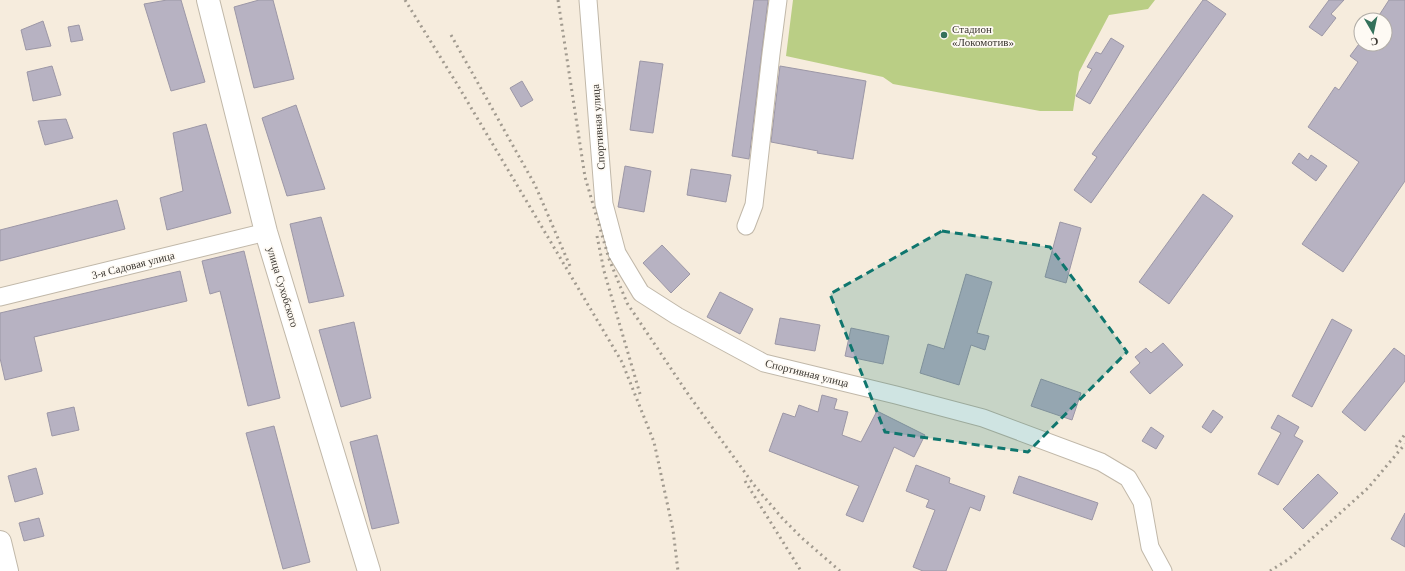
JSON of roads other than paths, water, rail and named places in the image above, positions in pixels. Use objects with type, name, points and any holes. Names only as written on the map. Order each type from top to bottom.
[{"type":"street","name":"улица Сухобского","points":[[208,0],[266,232],[369,571]]},
{"type":"street","name":"Спортивная улица","points":[[588,0],[604,204],[618,253],[641,293],[677,316],[764,363],[896,395],[982,418],[1102,462],[1128,478],[1142,502],[1150,547],[1163,571]]},
{"type":"street","points":[[746,226],[754,205],[778,0]]},
{"type":"street","name":"3-я Садовая улица","points":[[0,297],[266,232]]},
{"type":"street","points":[[0,542],[7,571]]},
{"type":"railway","points":[[405,0],[457,84],[622,362],[654,442],[673,530],[678,571]]},
{"type":"railway","points":[[558,0],[585,177],[609,259],[627,303],[688,394],[754,485],[783,519],[802,538],[840,571]]},
{"type":"railway","points":[[451,35],[535,185],[570,266]]},
{"type":"railway","points":[[597,236],[604,271],[640,394]]},
{"type":"railway","points":[[1396,447],[1405,434]]},
{"type":"railway","points":[[1270,571],[1289,559],[1368,488],[1405,444]]},
{"type":"railway","points":[[745,481],[801,571]]},
{"type":"place","name":"Стадион «Локомотив»","points":[[944,35]]}]
